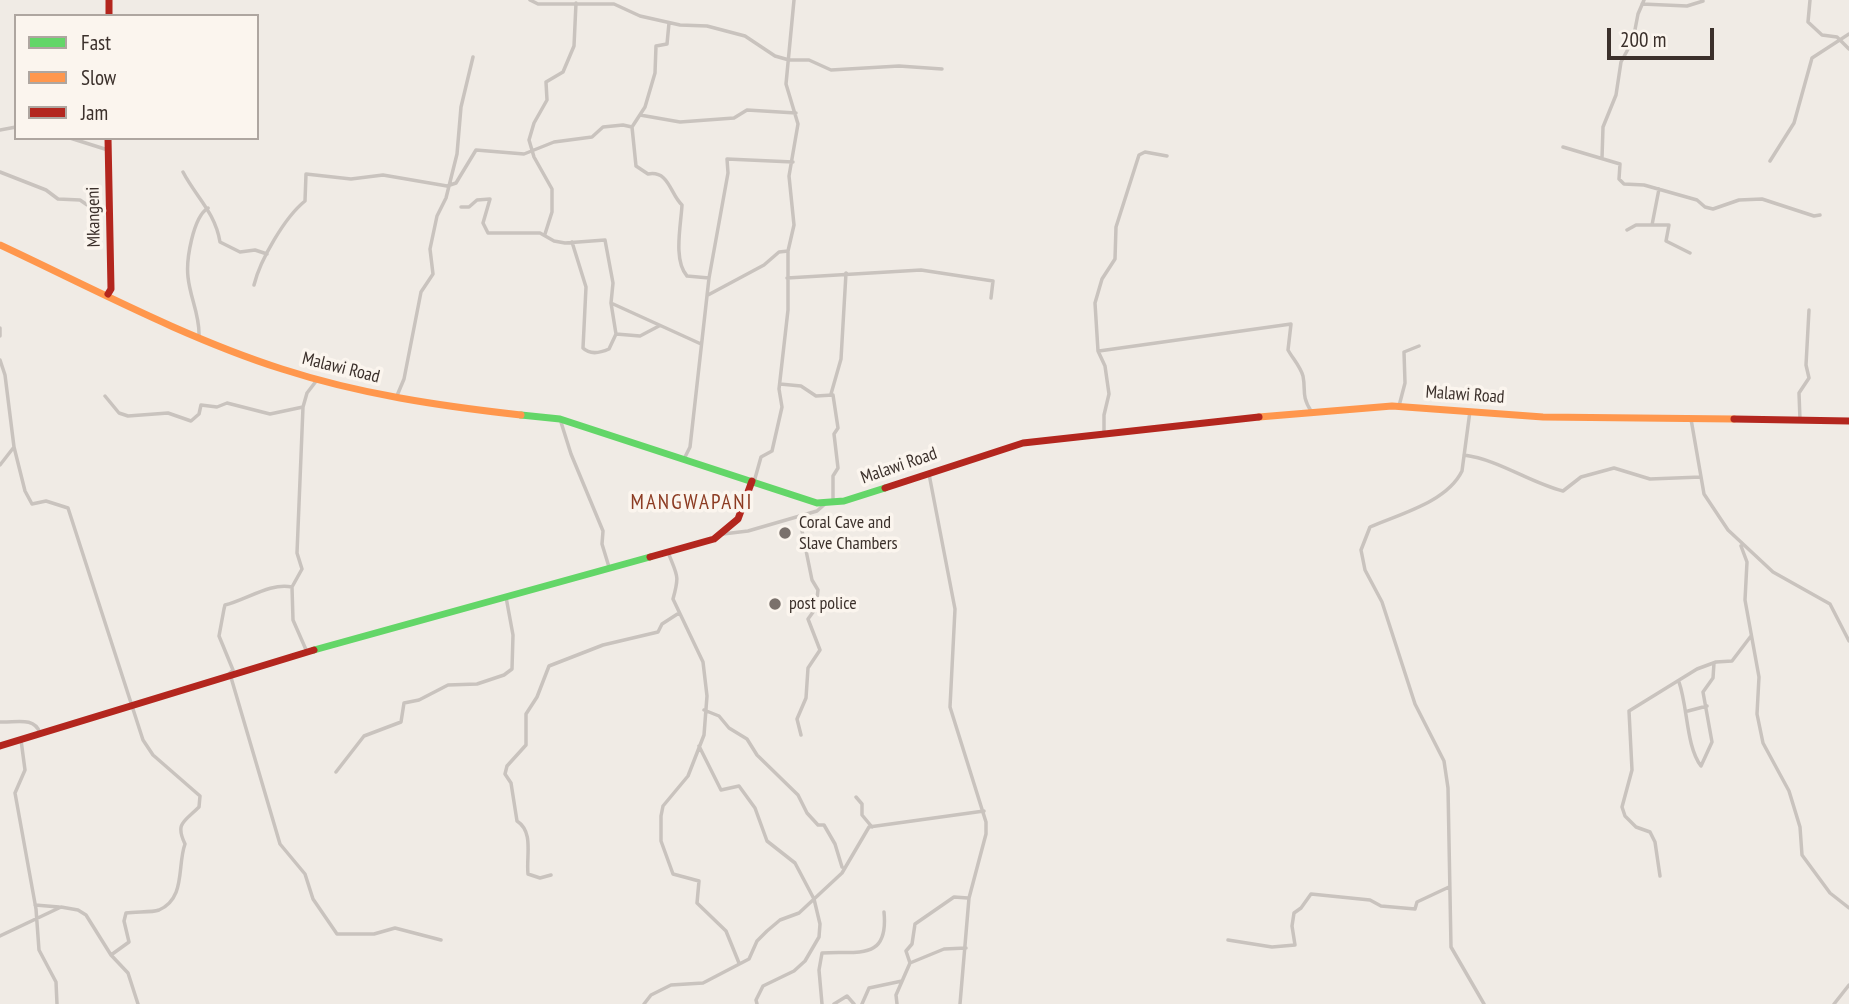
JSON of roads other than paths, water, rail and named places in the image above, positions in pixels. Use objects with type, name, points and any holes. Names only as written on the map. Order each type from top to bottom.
[{"type":"main road","name":"Mkangeni","points":[[108,140],[111,289],[108,295]]},
{"type":"main road","name":"Malawi Road","points":[[0,245],[255,360],[317,380],[438,406],[560,419],[753,482],[829,503],[1016,444],[1311,411],[1399,406],[1543,417],[1849,421]]},
{"type":"main road","points":[[0,746],[307,652],[668,552],[723,534],[738,519],[753,482]]},
{"type":"street","points":[[530,0],[538,4],[576,3],[602,6],[616,2],[640,16],[668,23],[707,26],[732,36],[745,36],[770,53],[789,60],[804,58],[822,68],[840,72],[899,66],[942,69]]},
{"type":"street","points":[[753,482],[761,457],[772,451],[782,407],[780,384],[788,310],[788,251],[794,225],[789,176],[798,124],[786,84],[794,0]]},
{"type":"street","points":[[1810,0],[1808,22],[1822,35],[1837,37],[1849,49]]},
{"type":"street","points":[[1602,158],[1603,127],[1616,95],[1620,62],[1633,40],[1643,2],[1687,6],[1703,1]]},
{"type":"street","points":[[545,234],[552,212],[552,189],[532,152],[530,135],[547,100],[546,82],[563,72],[574,46],[576,3]]},
{"type":"street","points":[[668,23],[667,44],[656,46],[655,74],[640,115],[632,127],[636,166],[648,174],[656,173],[665,178],[675,199],[682,205],[680,261],[683,272],[687,276],[709,278]]},
{"type":"street","points":[[1770,161],[1794,123],[1812,58],[1828,51],[1838,40],[1849,34]]},
{"type":"street","points":[[397,398],[404,379],[411,335],[418,321],[421,292],[433,274],[430,249],[437,216],[446,198],[457,154],[461,107],[473,57]]},
{"type":"street","points":[[640,115],[680,122],[698,118],[734,118],[747,110],[796,113]]},
{"type":"street","points":[[254,285],[269,246],[282,232],[289,214],[305,201],[306,174],[351,179],[383,175],[447,186],[456,183],[476,150],[532,152],[554,142],[592,137],[603,127],[615,124],[632,127]]},
{"type":"street","points":[[76,140],[108,150]]},
{"type":"street","points":[[1563,147],[1620,164],[1619,179],[1624,184],[1659,189],[1697,200],[1704,207],[1713,209],[1739,200],[1762,199],[1814,216],[1820,215]]},
{"type":"street","points":[[1104,433],[1104,415],[1109,394],[1105,366],[1098,351],[1095,303],[1102,279],[1115,259],[1115,232],[1142,153],[1167,156]]},
{"type":"street","points":[[684,459],[690,447],[709,278],[728,173],[727,159],[793,162]]},
{"type":"street","points":[[0,172],[46,190],[58,199],[80,200],[96,211],[110,214]]},
{"type":"street","points":[[183,172],[193,192],[202,197],[208,208],[220,242],[240,252],[255,250],[267,254]]},
{"type":"street","points":[[1652,225],[1659,189]]},
{"type":"street","points":[[461,207],[469,207],[477,200],[490,199],[483,223],[486,232],[545,234],[554,241],[605,240],[613,283],[611,303],[616,334],[610,349],[590,353],[583,348],[586,287],[572,242]]},
{"type":"street","points":[[199,336],[198,318],[187,274],[193,227],[202,212],[208,208]]},
{"type":"street","points":[[1627,230],[1636,225],[1669,225],[1665,241],[1690,253]]},
{"type":"street","points":[[708,295],[764,265],[779,253],[788,251]]},
{"type":"street","points":[[787,278],[921,270],[993,281],[990,298]]},
{"type":"street","points":[[723,534],[748,531],[822,509],[829,503],[833,476],[838,468],[834,434],[838,428],[831,394],[841,359],[846,273]]},
{"type":"street","points":[[611,303],[652,319],[659,326],[701,344]]},
{"type":"street","points":[[1800,421],[1799,393],[1809,378],[1806,365],[1809,310]]},
{"type":"street","points":[[1098,351],[1291,324],[1288,350],[1299,364],[1303,378],[1302,395],[1311,411]]},
{"type":"street","points":[[616,334],[640,336],[659,326]]},
{"type":"street","points":[[0,328],[0,336]]},
{"type":"street","points":[[1399,406],[1405,383],[1404,352],[1419,346]]},
{"type":"street","points":[[0,361],[5,375],[14,447],[25,491],[32,504],[46,501],[68,508],[143,740],[153,755],[197,793],[200,801],[200,807],[180,824],[179,833],[185,844],[179,857],[183,872],[175,897],[160,909],[126,913],[124,922],[129,942],[111,955]]},
{"type":"street","points":[[307,652],[293,620],[292,587],[302,569],[297,552],[303,407],[307,393],[317,380]]},
{"type":"street","points":[[780,384],[801,386],[816,396],[831,394]]},
{"type":"street","points":[[105,396],[119,413],[169,413],[191,421],[199,414],[201,405],[216,407],[227,403],[270,414],[303,407]]},
{"type":"street","points":[[1470,411],[1458,480],[1447,490],[1370,527],[1361,550],[1365,570],[1382,602],[1415,704],[1444,761],[1448,788],[1451,947],[1484,1004]]},
{"type":"street","points":[[560,419],[571,454],[603,531],[602,544],[609,567]]},
{"type":"street","points":[[1691,419],[1701,477],[1711,506],[1741,546],[1773,572],[1830,604],[1849,640]]},
{"type":"street","points":[[0,465],[14,447]]},
{"type":"street","points":[[1464,455],[1495,461],[1506,470],[1563,491],[1581,477],[1614,468],[1650,479],[1701,477]]},
{"type":"street","points":[[928,472],[955,608],[950,707],[985,811],[986,834],[969,898],[960,1004]]},
{"type":"street","points":[[799,516],[812,580],[818,590],[816,608],[808,619],[820,650],[808,668],[806,698],[797,719],[801,735]]},
{"type":"street","points":[[1741,546],[1746,562],[1745,600],[1759,677],[1758,714],[1762,737],[1769,757],[1789,791],[1800,827],[1802,855],[1830,893],[1849,908]]},
{"type":"street","points":[[668,552],[678,573],[679,584],[673,599],[705,670],[707,696],[704,735],[688,776],[663,806],[661,841],[673,874],[699,881],[696,903],[726,931],[739,963]]},
{"type":"street","points":[[292,587],[284,585],[259,595],[250,594],[225,605],[219,636],[233,670],[229,675],[280,844],[305,874],[313,899],[337,934],[374,934],[396,929],[441,940]]},
{"type":"street","points":[[336,772],[364,736],[401,722],[404,703],[419,700],[448,685],[483,682],[504,675],[512,669],[513,635],[506,597]]},
{"type":"street","points":[[551,875],[540,878],[528,874],[527,837],[523,825],[517,821],[511,783],[505,774],[507,766],[526,745],[526,715],[537,697],[549,666],[603,645],[658,632],[662,624],[678,613]]},
{"type":"street","points":[[1660,876],[1655,842],[1650,832],[1636,827],[1625,816],[1622,807],[1632,770],[1629,711],[1679,682],[1697,668],[1732,661],[1752,634]]},
{"type":"street","points":[[1679,682],[1688,711],[1691,745],[1701,766],[1712,742],[1703,692],[1713,678],[1714,663]]},
{"type":"street","points":[[1688,711],[1707,706]]},
{"type":"street","points":[[704,710],[719,716],[729,728],[747,739],[757,755],[797,794],[807,813],[818,825],[824,825],[835,844],[842,869]]},
{"type":"street","points":[[0,722],[30,721],[38,727],[40,734]]},
{"type":"street","points":[[21,740],[25,770],[15,793],[35,905],[39,950],[56,982],[57,1004]]},
{"type":"street","points":[[699,746],[721,790],[739,786],[746,793],[767,841],[794,863],[814,899],[820,924],[819,937],[805,961],[794,971],[763,986],[756,1000],[757,1004]]},
{"type":"street","points":[[856,797],[862,804],[862,815],[872,827]]},
{"type":"street","points":[[644,1004],[651,995],[671,985],[704,983],[749,959],[757,941],[780,920],[799,913],[842,869],[856,853],[862,835],[872,827],[985,811]]},
{"type":"street","points":[[1228,940],[1272,947],[1295,945],[1292,926],[1294,913],[1311,894],[1370,900],[1381,906],[1415,909],[1421,900],[1449,887]]},
{"type":"street","points":[[897,1004],[896,995],[910,963],[906,951],[912,944],[915,924],[954,897],[969,898]]},
{"type":"street","points":[[35,905],[61,907],[86,915],[111,955],[128,972],[138,1004]]},
{"type":"street","points":[[0,936],[35,922],[61,907]]},
{"type":"street","points":[[822,1004],[819,970],[822,953],[859,954],[880,944],[884,939],[884,912]]},
{"type":"street","points":[[910,963],[944,949],[966,948]]},
{"type":"street","points":[[862,1004],[869,988],[902,981]]},
{"type":"street","points":[[1834,1004],[1849,985]]},
{"type":"street","points":[[834,1004],[847,996],[854,1004]]},
{"type":"place","name":"Coral Cave and Slave Chambers","points":[[785,533]]},
{"type":"place","name":"post police","points":[[775,604]]},
{"type":"district","name":"MANGWAPANI","points":[[692,503]]}]
